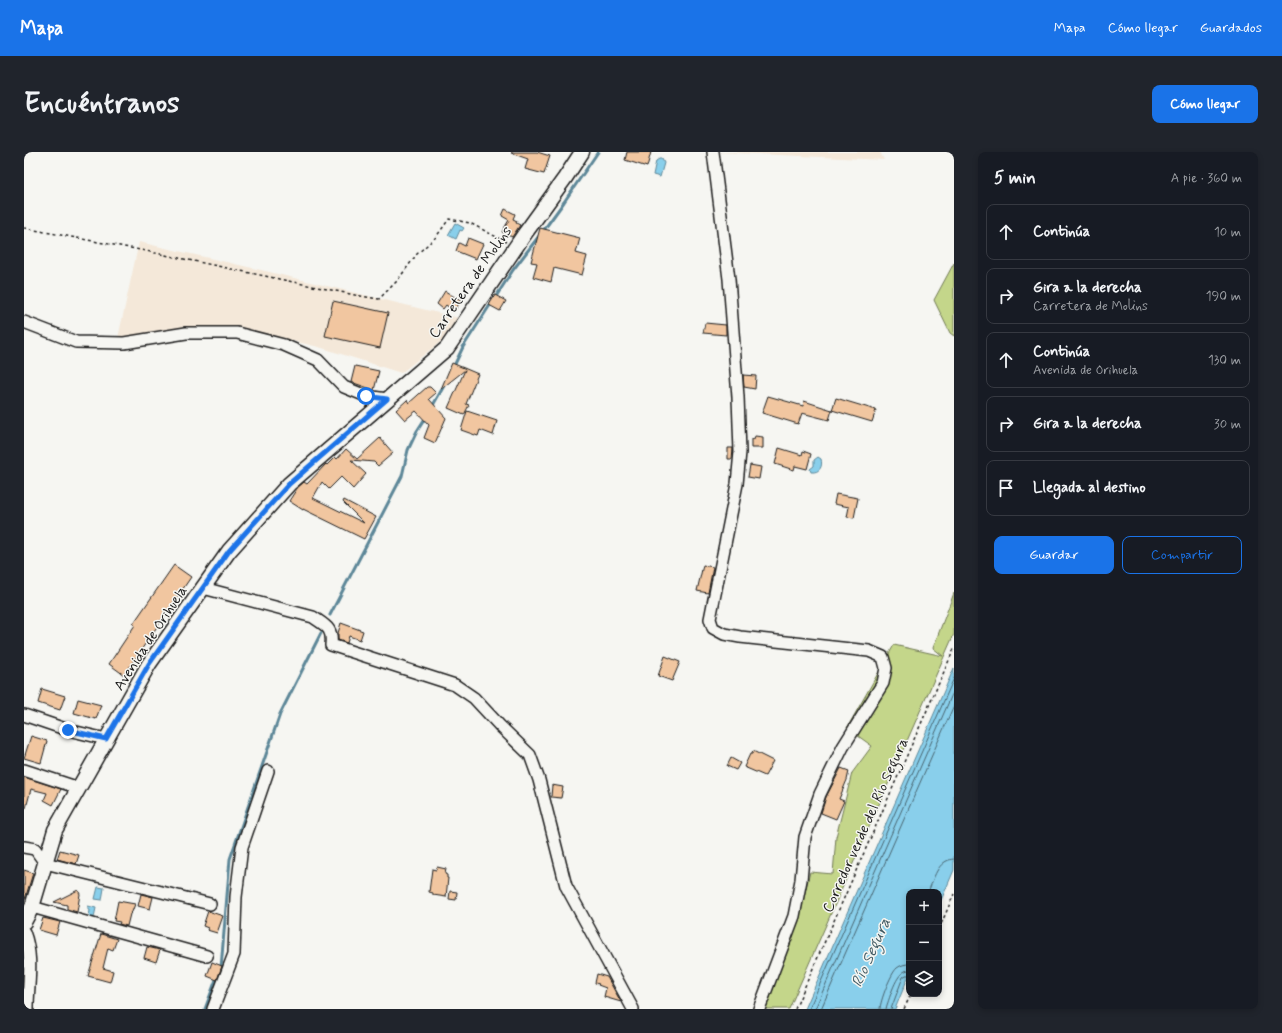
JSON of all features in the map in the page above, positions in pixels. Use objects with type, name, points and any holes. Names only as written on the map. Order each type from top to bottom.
[{"type":"street","name":"Carretera de Molins","points":[[204,588],[229,551],[289,484],[447,348],[582,152]]},
{"type":"street","points":[[713,152],[729,279],[738,397],[740,452],[737,484],[713,599],[710,619],[711,623],[713,628],[724,634],[740,637],[869,651],[882,657],[886,668],[883,683],[843,747],[820,794],[805,837],[801,880],[794,916],[760,1009]]},
{"type":"street","points":[[24,322],[76,342],[124,343],[186,333],[237,333],[284,345],[318,360],[344,387],[366,396],[387,399]]},
{"type":"street","points":[[204,588],[313,617],[328,627],[332,636],[331,645],[454,685],[474,698],[530,755],[539,780],[566,886],[633,1009]]},
{"type":"street","name":"Avenida de Orihuela","points":[[24,922],[32,907],[55,830],[149,664],[204,588]]},
{"type":"street","points":[[24,716],[68,730],[106,739]]},
{"type":"street","points":[[24,770],[79,788]]},
{"type":"street","points":[[213,1009],[234,954],[236,897],[242,847],[268,771]]},
{"type":"street","points":[[24,847],[35,849],[45,863],[210,904]]},
{"type":"street","points":[[32,907],[207,956]]},
{"type":"street","points":[[24,932],[30,955],[28,1009]]},
{"type":"path","points":[[24,228],[146,251],[379,299],[397,281],[417,254],[436,237],[449,219],[470,223],[516,247]]},
{"type":"path","name":"Corredor verde del Río Segura","points":[[795,1009],[954,649]]},
{"type":"path","points":[[941,925],[954,894]]},
{"type":"path","points":[[904,1009],[910,997]]},
{"type":"shaded area","points":[[716,152],[880,152],[884,160]]},
{"type":"shaded area","points":[[139,242],[459,318],[449,335],[401,373],[319,347],[227,326],[118,338]]},
{"type":"green space","points":[[954,263],[954,336],[950,333],[934,300]]},
{"type":"green space","points":[[954,593],[954,634],[789,1009],[764,1009],[805,892],[810,872],[833,874],[836,837],[852,773],[872,746],[847,728],[894,645],[943,656],[933,648]]},
{"type":"water","points":[[662,159],[664,163],[660,177],[653,175],[656,161]]},
{"type":"water","points":[[455,223],[464,228],[462,231],[460,230],[456,239],[448,235]]},
{"type":"water","points":[[818,457],[821,459],[822,464],[819,470],[811,472],[810,469],[814,466],[814,460]]},
{"type":"water","name":"Río Segura","points":[[954,668],[954,870],[942,898],[942,889],[906,889],[906,982],[895,1009],[805,1009]]},
{"type":"water","points":[[98,887],[104,888],[102,900],[95,899]]},
{"type":"water","points":[[88,906],[96,908],[93,922],[86,916],[89,917],[90,910],[88,909]]},
{"type":"building","points":[[537,152],[550,156],[544,174],[525,169],[528,159],[511,153]]},
{"type":"building","points":[[627,152],[651,152],[647,167],[625,160]]},
{"type":"building","points":[[505,209],[515,214],[513,219],[520,225],[512,237],[502,232],[509,220],[502,216]]},
{"type":"building","points":[[540,228],[580,238],[576,253],[587,256],[582,275],[554,268],[551,282],[533,277],[537,263],[531,262]]},
{"type":"building","points":[[468,238],[483,244],[476,259],[456,251],[459,243],[465,246]]},
{"type":"building","points":[[445,291],[461,301],[454,311],[446,305],[443,309],[437,304]]},
{"type":"building","points":[[495,295],[506,301],[500,311],[489,305]]},
{"type":"building","points":[[333,301],[388,313],[380,348],[325,336]]},
{"type":"building","points":[[705,323],[726,325],[726,335],[703,333]]},
{"type":"building","points":[[452,363],[478,374],[466,404],[469,405],[464,415],[448,408],[465,370],[441,389]]},
{"type":"building","points":[[355,366],[379,371],[374,390],[351,382]]},
{"type":"building","points":[[743,375],[756,376],[755,389],[744,387]]},
{"type":"building","points":[[427,387],[430,387],[436,393],[429,399],[446,418],[435,443],[424,438],[429,425],[416,411],[405,420],[396,410],[407,400],[409,403]]},
{"type":"building","points":[[768,396],[803,406],[804,401],[832,410],[829,420],[802,413],[798,424],[762,413]]},
{"type":"building","points":[[836,398],[876,410],[872,422],[832,410]]},
{"type":"building","points":[[467,411],[497,421],[493,435],[480,430],[478,436],[461,430]]},
{"type":"building","points":[[755,436],[763,437],[763,448],[751,448],[751,439],[754,440]]},
{"type":"building","points":[[380,438],[393,453],[378,466],[374,462],[351,460],[366,474],[353,489],[341,477],[329,489],[322,482],[313,498],[364,523],[343,502],[344,500],[376,517],[364,539],[303,510],[289,501],[298,487],[304,482],[307,484],[326,464],[327,465],[335,457],[337,459],[346,449],[357,459]]},
{"type":"building","points":[[728,448],[733,448],[732,459],[728,459]]},
{"type":"building","points":[[779,448],[802,455],[803,451],[811,454],[807,469],[795,466],[794,470],[775,464]]},
{"type":"building","points":[[750,465],[761,467],[759,479],[748,477]]},
{"type":"building","points":[[836,494],[858,498],[854,518],[847,517],[849,507],[834,504]]},
{"type":"building","points":[[174,565],[191,577],[124,675],[109,664],[135,625],[133,624]]},
{"type":"building","points":[[703,565],[713,567],[708,593],[697,591]]},
{"type":"building","points":[[341,623],[363,631],[360,640],[349,636],[347,643],[338,640],[338,633]]},
{"type":"building","points":[[665,656],[680,662],[672,681],[658,676]]},
{"type":"building","points":[[42,689],[65,696],[60,710],[38,703]]},
{"type":"building","points":[[78,699],[101,705],[96,719],[74,713]]},
{"type":"building","points":[[31,736],[47,741],[41,763],[24,758]]},
{"type":"building","points":[[753,751],[773,761],[765,776],[744,767]]},
{"type":"building","points":[[731,758],[740,763],[736,770],[727,766]]},
{"type":"building","points":[[841,768],[849,771],[839,799],[844,801],[836,819],[821,813],[826,797]]},
{"type":"building","points":[[24,777],[61,789],[53,805],[44,800],[47,793],[31,789],[26,808],[24,807]]},
{"type":"building","points":[[552,785],[563,787],[561,798],[551,797]]},
{"type":"building","points":[[60,850],[79,855],[76,864],[57,859]]},
{"type":"building","points":[[437,867],[446,869],[445,874],[448,878],[446,897],[433,895],[433,893],[429,892],[432,869],[436,870]]},
{"type":"building","points":[[24,870],[33,873],[25,899],[24,899]]},
{"type":"building","points":[[78,890],[80,894],[77,912],[67,909],[67,905],[54,902]]},
{"type":"building","points":[[450,891],[457,892],[456,900],[449,899]]},
{"type":"building","points":[[141,894],[153,897],[150,909],[138,906]]},
{"type":"building","points":[[118,901],[135,904],[130,914],[127,926],[119,924],[120,922],[114,921]]},
{"type":"building","points":[[208,911],[223,916],[217,933],[207,930],[208,928],[203,926]]},
{"type":"building","points":[[43,918],[60,922],[56,935],[39,930]]},
{"type":"building","points":[[101,934],[117,939],[113,950],[108,948],[103,968],[113,971],[110,982],[88,976]]},
{"type":"building","points":[[147,947],[160,950],[156,962],[144,958]]},
{"type":"building","points":[[212,962],[222,966],[217,980],[207,976]]},
{"type":"building","points":[[597,974],[607,977],[621,1002],[604,997],[606,988],[595,983]]},
{"type":"waterway","points":[[543,231],[598,152]]},
{"type":"waterway","points":[[495,298],[513,270],[539,236]]},
{"type":"waterway","points":[[453,368],[463,347],[492,302]]},
{"type":"waterway","points":[[432,407],[445,384]]},
{"type":"waterway","points":[[330,615],[402,476],[408,450],[426,417]]},
{"type":"waterway","points":[[221,968],[230,859],[280,714],[321,633]]},
{"type":"waterway","points":[[205,1009],[217,977]]},
{"type":"route","points":[[68,730],[106,739],[149,664],[229,551],[289,484],[387,399],[366,396]]}]
